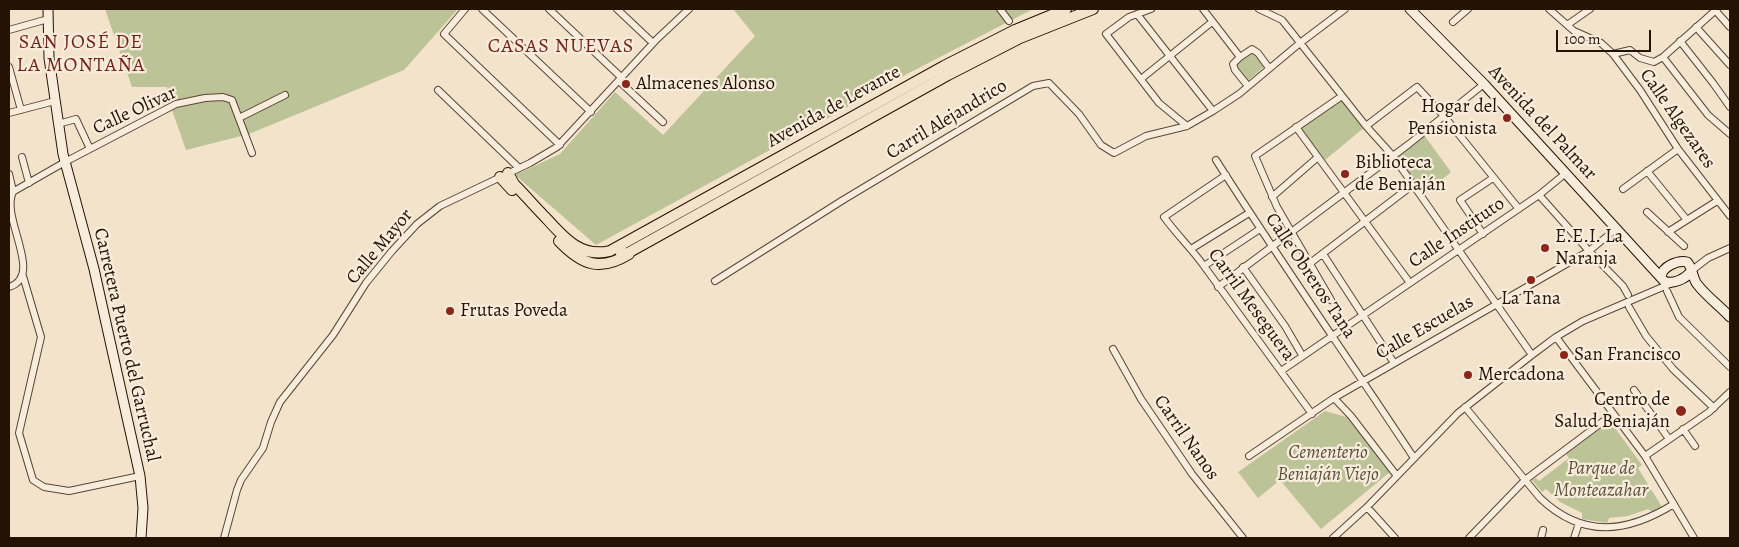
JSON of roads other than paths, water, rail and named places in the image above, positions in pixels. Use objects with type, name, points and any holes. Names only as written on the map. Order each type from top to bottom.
[{"type":"main road","name":"Carretera Puerto del Garruchal","points":[[48,9],[49,58],[58,124],[65,162],[94,269],[140,476],[143,508],[141,538]]},
{"type":"main road","name":"Avenida de Levante","points":[[504,175],[563,237],[574,246],[587,251],[610,251],[944,66],[1015,30],[1066,9]]},
{"type":"main road","name":"Avenida de Levante","points":[[622,245],[620,251],[626,254],[948,74],[1020,38],[1093,9]]},
{"type":"main road","name":"Avenida del Palmar","points":[[1410,9],[1484,84],[1665,282],[1688,280],[1698,285]]},
{"type":"main road","name":"Avenida de Levante","points":[[504,175],[568,250],[583,261],[596,265],[611,263],[625,257],[651,240]]},
{"type":"main road","points":[[1661,276],[1662,271],[1666,268],[1684,261],[1690,265],[1691,272],[1698,285],[1730,317]]},
{"type":"main road","name":"Avenida del Palmar","points":[[1647,262],[1655,267],[1666,268]]},
{"type":"main road","points":[[1676,281],[1688,276],[1691,272]]},
{"type":"street","points":[[465,9],[444,34],[560,145]]},
{"type":"street","points":[[482,9],[591,112]]},
{"type":"street","points":[[549,9],[663,122]]},
{"type":"street","points":[[617,9],[653,43]]},
{"type":"street","name":"Calle Mayor","points":[[224,538],[236,490],[263,448],[271,422],[280,402],[333,335],[366,283],[422,219],[440,206],[519,168],[560,145],[653,43],[689,9]]},
{"type":"street","points":[[1000,9],[1009,20]]},
{"type":"street","points":[[1151,9],[1130,17],[1106,34],[1159,103],[1187,126],[1248,86],[1344,9]]},
{"type":"street","points":[[1203,9],[1240,57]]},
{"type":"street","points":[[1259,9],[1282,20],[1392,156],[1414,184],[1532,355]]},
{"type":"street","points":[[1454,22],[1468,9]]},
{"type":"street","name":"Calle Algezares","points":[[1549,9],[1574,31],[1601,43],[1613,54],[1640,90],[1678,149],[1730,216]]},
{"type":"street","points":[[1567,25],[1590,9]]},
{"type":"street","points":[[1613,54],[1630,50],[1640,58],[1654,62],[1663,57],[1716,9],[1730,27]]},
{"type":"street","points":[[1137,14],[1213,110]]},
{"type":"street","points":[[9,30],[48,19]]},
{"type":"street","points":[[1141,79],[1212,22]]},
{"type":"street","points":[[1696,27],[1730,65]]},
{"type":"street","points":[[1680,41],[1730,107]]},
{"type":"street","points":[[1248,86],[1234,70],[1233,64],[1240,57],[1252,49],[1258,53],[1270,68]]},
{"type":"street","points":[[1663,57],[1708,116],[1730,134]]},
{"type":"street","points":[[9,67],[21,110]]},
{"type":"street","name":"Carril Alejandrico","points":[[715,282],[847,197],[1033,86],[1049,83],[1079,114],[1101,145],[1114,153],[1146,136],[1187,126]]},
{"type":"street","points":[[1218,287],[1484,84]]},
{"type":"street","points":[[1366,126],[1417,87],[1444,116],[1519,209]]},
{"type":"street","points":[[438,90],[519,168]]},
{"type":"street","points":[[239,118],[285,95]]},
{"type":"street","points":[[1331,300],[1272,197],[1255,156],[1342,96]]},
{"type":"street","name":"Calle Olivar","points":[[11,193],[65,162],[176,104],[195,100],[224,97],[232,100],[252,153]]},
{"type":"street","points":[[9,113],[55,101]]},
{"type":"street","points":[[58,124],[76,119],[90,149]]},
{"type":"street","points":[[1296,127],[1410,283]]},
{"type":"street","points":[[1623,189],[1678,149]]},
{"type":"street","points":[[22,157],[29,183]]},
{"type":"street","points":[[1272,197],[1318,157]]},
{"type":"street","name":"Calle Obreros Tana","points":[[1216,160],[1271,246],[1333,335],[1414,458]]},
{"type":"street","points":[[1647,172],[1687,220]]},
{"type":"street","name":"Calle Instituto","points":[[1281,370],[1458,249],[1483,234],[1539,195],[1566,173]]},
{"type":"street","points":[[9,174],[11,193],[9,206],[12,223],[23,264],[23,276],[41,337],[20,433],[34,480],[44,487],[69,491],[140,476]]},
{"type":"street","name":"Carril Meseguera","points":[[1226,176],[1164,217],[1204,266],[1312,414]]},
{"type":"street","points":[[1483,234],[1460,200],[1493,178]]},
{"type":"street","points":[[1309,264],[1414,184]]},
{"type":"street","points":[[1539,195],[1589,251],[1624,286],[1628,295]]},
{"type":"street","points":[[1668,232],[1717,201]]},
{"type":"street","points":[[1647,212],[1684,246]]},
{"type":"street","points":[[1191,249],[1250,213]]},
{"type":"street","points":[[1204,266],[1260,229]]},
{"type":"street","name":"Calle Escuelas","points":[[1249,456],[1334,398],[1589,251],[1616,229]]},
{"type":"street","points":[[1691,272],[1708,258],[1730,248]]},
{"type":"street","points":[[1323,254],[1394,363]]},
{"type":"street","points":[[1684,261],[1708,258]]},
{"type":"street","points":[[1243,267],[1285,326],[1302,355]]},
{"type":"street","points":[[9,287],[17,284],[23,276]]},
{"type":"street","points":[[1650,292],[1658,285],[1661,276]]},
{"type":"street","points":[[1333,538],[1367,508],[1465,407],[1556,337],[1583,321],[1676,281]]},
{"type":"street","points":[[1667,291],[1679,317],[1730,367]]},
{"type":"street","points":[[1630,307],[1646,336],[1667,361],[1714,408]]},
{"type":"street","points":[[1556,337],[1645,456],[1694,538]]},
{"type":"street","name":"Carril Nanos","points":[[1113,349],[1141,399],[1192,474],[1243,538]]},
{"type":"street","points":[[1634,390],[1669,439]]},
{"type":"street","points":[[1645,456],[1714,408],[1730,392]]},
{"type":"street","points":[[1334,398],[1351,416],[1397,476]]},
{"type":"street","points":[[1465,407],[1547,505],[1578,523],[1596,527],[1624,526],[1650,518],[1674,504]]},
{"type":"street","points":[[1469,538],[1525,480],[1613,414]]},
{"type":"street","points":[[1683,429],[1695,446]]},
{"type":"street","points":[[1367,508],[1395,538]]},
{"type":"street","points":[[1574,538],[1578,523]]},
{"type":"street","points":[[1541,538],[1543,530]]},
{"type":"place","name":"Almacenes Alonso","points":[[626,84]]},
{"type":"place","name":"Hogar del Pensionista","points":[[1507,118]]},
{"type":"place","name":"Biblioteca de Beniaján","points":[[1345,174]]},
{"type":"place","name":"E.E.I. La Naranja","points":[[1545,248]]},
{"type":"place","name":"La Tana","points":[[1531,280]]},
{"type":"place","name":"Frutas Poveda","points":[[450,311]]},
{"type":"place","name":"San Francisco","points":[[1564,355]]},
{"type":"place","name":"Mercadona","points":[[1468,375]]},
{"type":"place","name":"Centro de Salud Beniaján","points":[[1681,411]]},
{"type":"district","name":"CASAS NUEVAS","points":[[561,47]]},
{"type":"district","name":"SAN JOSÉ DE LA MONTAÑA","points":[[81,54]]},
{"type":"park label","name":"Cementerio Beniaján Viejo","points":[[1328,464]]},
{"type":"park label","name":"Parque de Monteazahar","points":[[1601,480]]}]
